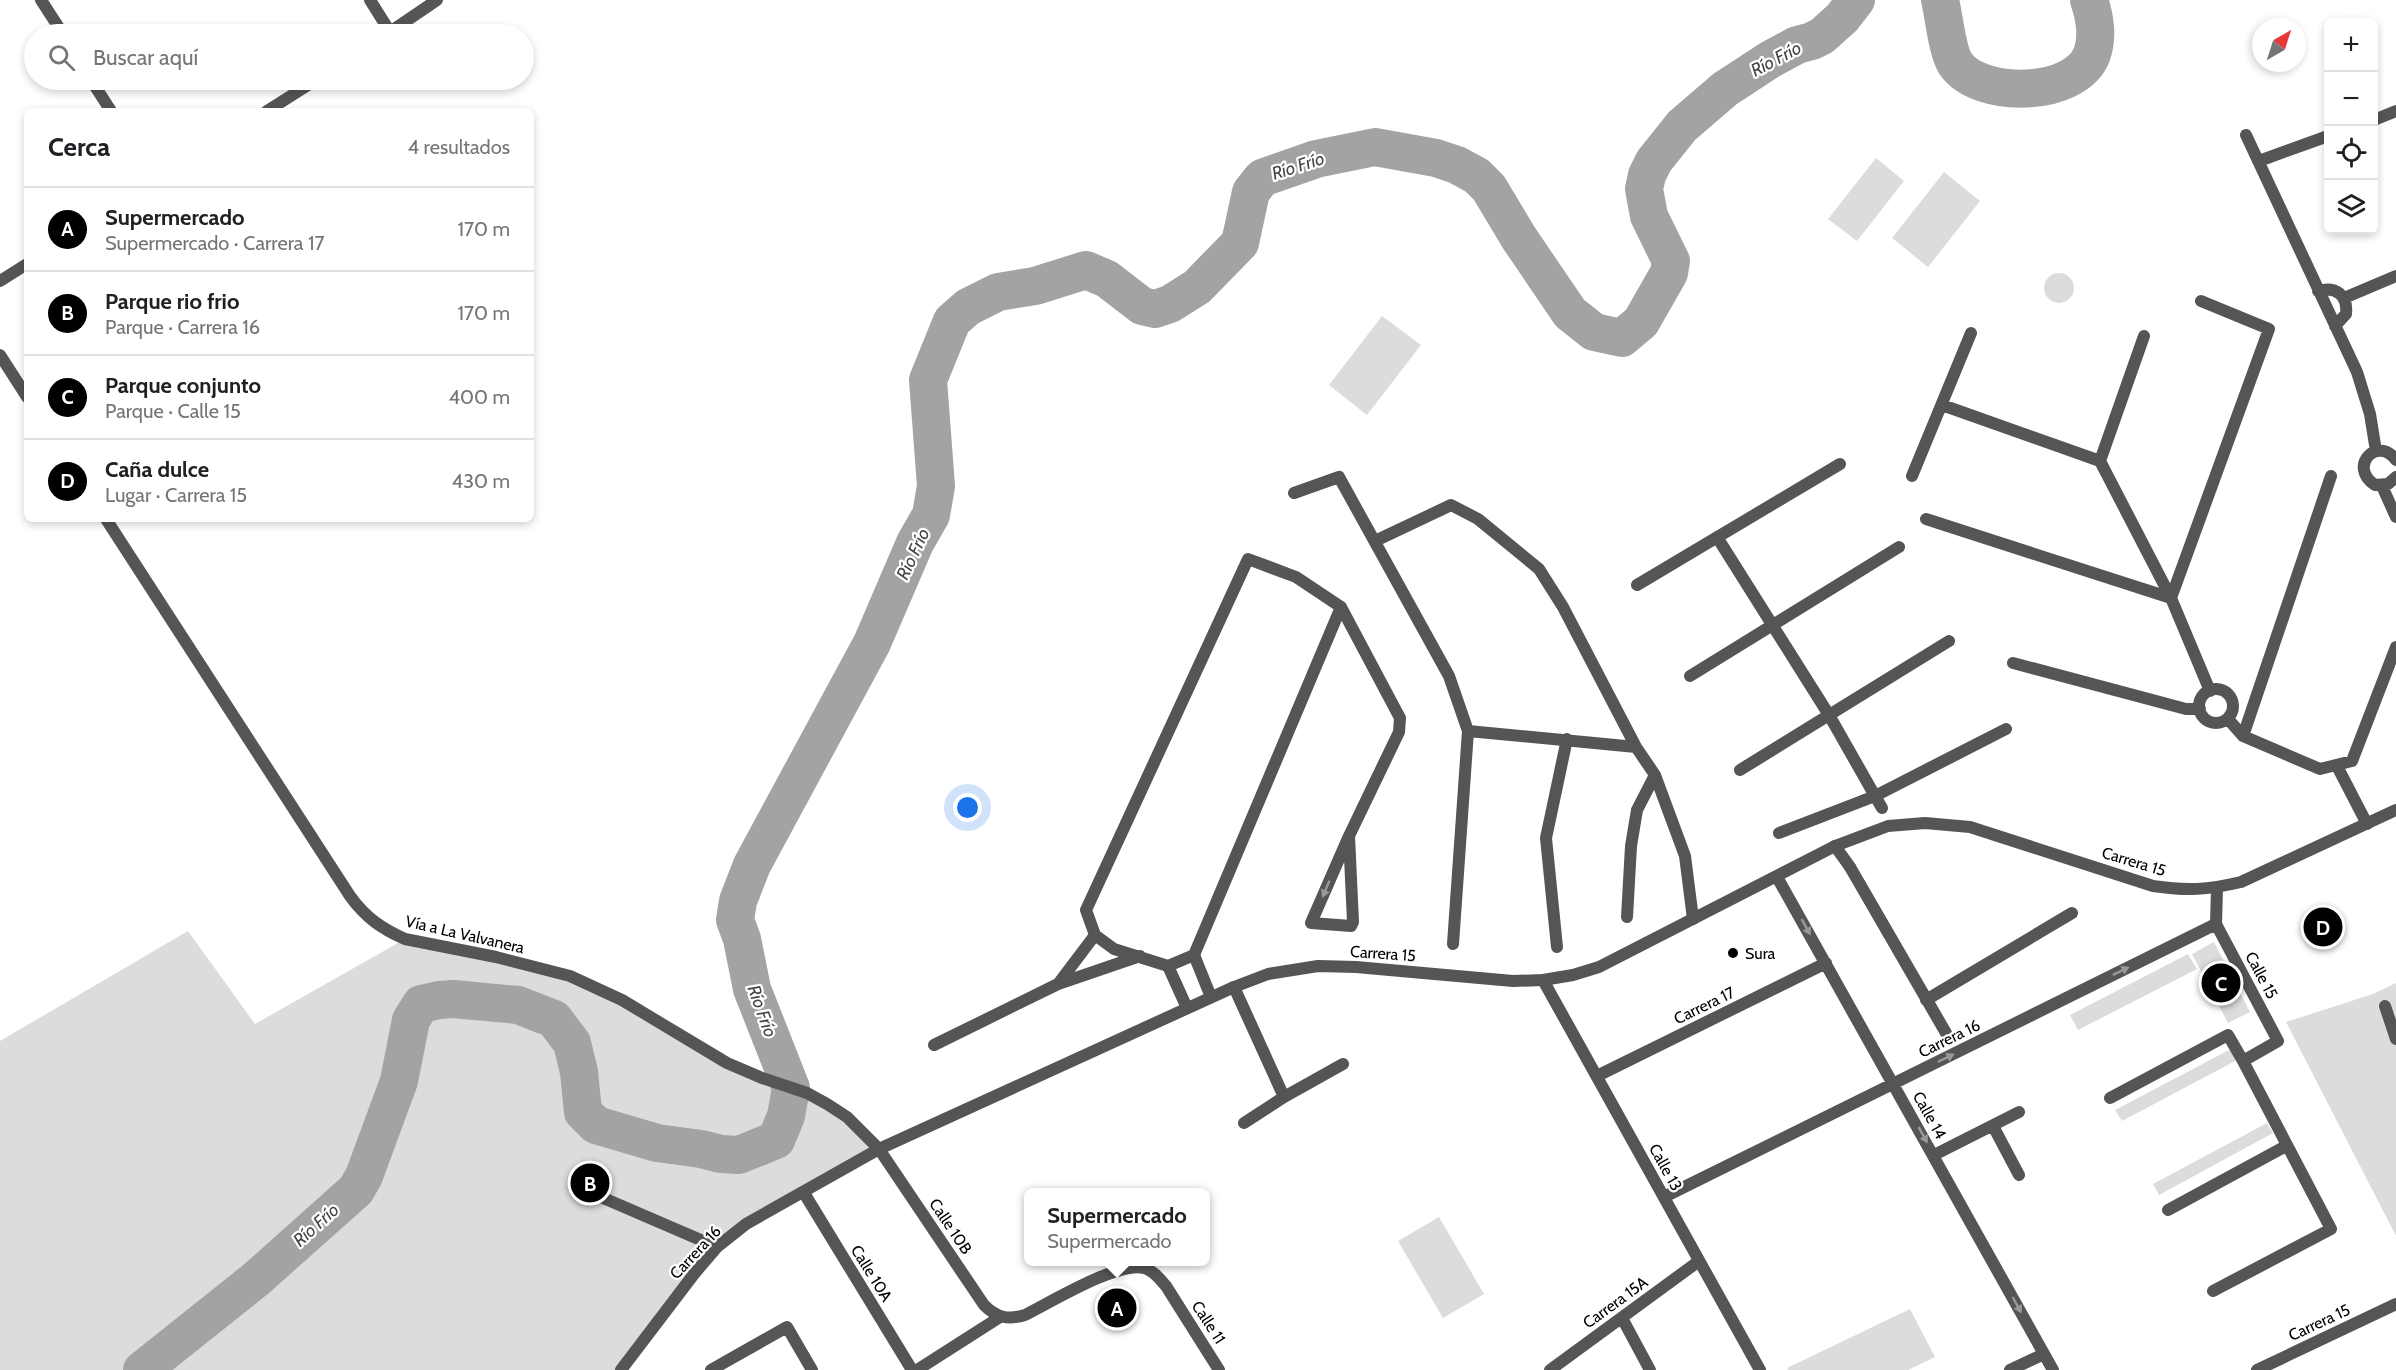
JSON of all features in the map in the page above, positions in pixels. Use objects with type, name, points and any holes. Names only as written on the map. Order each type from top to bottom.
[{"type":"street","points":[[41,0],[57,24]]},
{"type":"street","points":[[370,0],[383,24]]},
{"type":"street","points":[[402,24],[437,0]]},
{"type":"street","points":[[97,90],[109,108]]},
{"type":"street","points":[[272,108],[300,90]]},
{"type":"street","points":[[2378,118],[2396,111]]},
{"type":"street","points":[[2246,135],[2364,391],[2376,451]]},
{"type":"street","points":[[2259,161],[2324,137]]},
{"type":"street","points":[[0,281],[24,266]]},
{"type":"street","points":[[2344,298],[2396,276]]},
{"type":"street","points":[[2318,291],[2327,288],[2337,291],[2344,298],[2346,314],[2335,326]]},
{"type":"street","points":[[2171,598],[2269,329],[2201,301]]},
{"type":"street","points":[[1912,476],[1971,333]]},
{"type":"street","points":[[2100,461],[2144,336]]},
{"type":"street","points":[[0,355],[24,392]]},
{"type":"street","points":[[1942,405],[2100,461],[2171,598],[2210,691]]},
{"type":"street","points":[[2396,460],[2390,453],[2376,451],[2365,460],[2364,475],[2375,485],[2382,486],[2396,477]]},
{"type":"street","points":[[1637,585],[1840,464]]},
{"type":"street","points":[[2243,736],[2331,476]]},
{"type":"street","points":[[1294,493],[1339,477],[1449,676],[1468,731],[1453,944]]},
{"type":"street","points":[[2382,486],[2396,517]]},
{"type":"street","points":[[1375,541],[1451,505],[1478,519],[1539,569],[1563,607],[1636,747],[1654,775],[1685,856],[1693,919]]},
{"type":"street","points":[[1926,519],[2171,598]]},
{"type":"street","name":"Vía a La Valvanera","points":[[108,522],[350,896],[370,920],[388,932],[405,939],[496,957],[580,980],[622,1000],[727,1063],[807,1093],[847,1117],[879,1149]]},
{"type":"street","points":[[1717,537],[1829,715],[1882,808],[1888,826]]},
{"type":"street","points":[[1690,676],[1899,547]]},
{"type":"street","points":[[1194,955],[1168,966],[1114,949],[1095,934],[1086,910],[1248,559],[1296,577],[1341,607],[1400,718],[1399,732],[1349,836],[1311,922],[1351,926],[1353,922],[1349,836]]},
{"type":"street","points":[[1210,998],[1194,955],[1341,607]]},
{"type":"street","points":[[1740,770],[1949,641]]},
{"type":"street","points":[[2228,719],[2243,736],[2320,769],[2352,761],[2396,647]]},
{"type":"street","points":[[2013,663],[2186,710],[2200,709]]},
{"type":"street","points":[[2210,691],[2225,692],[2231,697],[2232,713],[2228,719],[2221,722],[2208,721],[2200,709],[2200,702],[2210,691]]},
{"type":"street","points":[[1779,833],[1875,796],[2006,729]]},
{"type":"street","points":[[1468,731],[1636,747]]},
{"type":"street","points":[[1557,947],[1546,838],[1567,739]]},
{"type":"street","points":[[2337,766],[2367,824]]},
{"type":"street","points":[[1627,918],[1631,846],[1637,810],[1654,775]]},
{"type":"street","name":"Carrera 15","points":[[879,1149],[1187,1008],[1268,974],[1318,966],[1356,967],[1513,981],[1543,980],[1573,975],[1599,967],[1835,846],[1888,826],[1925,823],[1970,827],[2153,886],[2184,891],[2217,888],[2263,873],[2396,810]]},
{"type":"street","points":[[1835,846],[1850,867],[1946,1034]]},
{"type":"street","name":"Calle 14","points":[[1777,876],[2053,1370]]},
{"type":"street","points":[[2216,924],[2217,888]]},
{"type":"street","points":[[1926,1000],[2072,913]]},
{"type":"street","name":"Calle 15","points":[[2216,924],[2278,1041],[2243,1061]]},
{"type":"street","name":"Carrera 16","points":[[1664,1197],[2216,924]]},
{"type":"street","points":[[1058,984],[1095,934]]},
{"type":"street","points":[[934,1045],[1058,984],[1140,956]]},
{"type":"street","name":"Carrera 17","points":[[1597,1076],[1826,963]]},
{"type":"street","points":[[1168,966],[1187,1008]]},
{"type":"street","name":"Calle 13","points":[[1543,980],[1761,1370]]},
{"type":"street","points":[[1234,987],[1284,1097]]},
{"type":"street","points":[[2385,1006],[2396,1039]]},
{"type":"street","points":[[2110,1098],[2228,1035],[2243,1061],[2331,1229],[2212,1291]]},
{"type":"street","points":[[1244,1124],[1284,1097],[1343,1064]]},
{"type":"street","points":[[1934,1155],[2019,1112]]},
{"type":"street","points":[[1993,1126],[2019,1174]]},
{"type":"street","points":[[2168,1210],[2286,1146]]},
{"type":"street","name":"Carrera 16","points":[[621,1370],[717,1247],[746,1224],[879,1149]]},
{"type":"street","name":"Calle 10B","points":[[879,1149],[984,1305],[1000,1317]]},
{"type":"street","points":[[587,1191],[717,1247]]},
{"type":"street","name":"Calle 10A","points":[[804,1193],[914,1370]]},
{"type":"street","name":"Carrera 15A","points":[[1550,1370],[1699,1261]]},
{"type":"street","name":"Calle 11","points":[[1000,1317],[1011,1319],[1025,1315],[1123,1268],[1144,1268],[1155,1274],[1166,1286],[1220,1370]]},
{"type":"street","name":"Carrera 15","points":[[2257,1370],[2396,1304]]},
{"type":"street","points":[[914,1370],[1000,1317]]},
{"type":"street","points":[[1622,1318],[1650,1370]]},
{"type":"street","points":[[711,1370],[787,1327],[812,1370]]},
{"type":"street","points":[[2010,1370],[2044,1354]]},
{"type":"shaded area","points":[[1876,158],[1904,181],[1857,241],[1828,219]]},
{"type":"shaded area","points":[[1944,172],[1980,201],[1928,267],[1892,238]]},
{"type":"shaded area","points":[[2059,273],[2070,277],[2074,288],[2070,299],[2059,303],[2048,299],[2044,288],[2048,277]]},
{"type":"shaded area","points":[[1382,316],[1421,345],[1367,415],[1329,385]]},
{"type":"shaded area","points":[[188,931],[255,1024],[405,939],[570,976],[727,1063],[807,1093],[879,1149],[717,1247],[621,1370],[0,1370],[0,1041]]},
{"type":"shaded area","points":[[2214,942],[2250,1012],[2228,1023],[2192,954]]},
{"type":"shaded area","points":[[2188,954],[2197,969],[2078,1030],[2070,1015]]},
{"type":"shaded area","points":[[2396,983],[2396,1236],[2286,1022],[2373,994]]},
{"type":"shaded area","points":[[2231,1049],[2237,1060],[2122,1121],[2115,1110]]},
{"type":"shaded area","points":[[2267,1123],[2273,1133],[2159,1195],[2153,1184]]},
{"type":"shaded area","points":[[1439,1217],[1484,1294],[1443,1318],[1398,1241]]},
{"type":"shaded area","points":[[1910,1309],[1935,1357],[1908,1370],[1788,1370],[1787,1368]]},
{"type":"waterway","name":"Río Frío","points":[[142,1370],[255,1280],[356,1190],[364,1176],[399,1081],[411,1020],[421,1004],[453,999],[518,1005],[554,1019],[572,1043],[579,1072],[583,1112],[596,1125],[657,1143],[721,1154],[739,1155],[776,1140],[786,1116],[791,1088],[752,989],[742,939],[735,920],[738,901],[752,865],[872,643],[915,543],[931,515],[936,486],[928,380],[952,321],[968,307],[998,292],[1035,286],[1086,270],[1107,279],[1142,306],[1155,309],[1170,304],[1197,287],[1240,243],[1251,192],[1262,178],[1316,159],[1375,147],[1436,158],[1457,165],[1477,176],[1489,188],[1519,238],[1570,313],[1594,332],[1622,338],[1641,322],[1669,273],[1671,261],[1649,216],[1644,189],[1647,175],[1654,161],[1682,126],[1725,89],[1771,59],[1797,45],[1822,36],[1842,18],[1856,0]]},
{"type":"waterway","name":"Río Frío","points":[[1940,0],[1948,42],[1955,63],[1967,75],[1984,83],[2004,88],[2048,86],[2067,79],[2082,68],[2092,54],[2095,41],[2093,13],[2089,0]]},
{"type":"place","name":"Caña dulce","points":[[2323,927]]},
{"type":"place","name":"Sura","points":[[1733,953]]},
{"type":"place","name":"Parque conjunto","points":[[2221,983]]},
{"type":"place","name":"Parque rio frio","points":[[590,1183]]},
{"type":"place","name":"Supermercado","points":[[1117,1308]]}]
